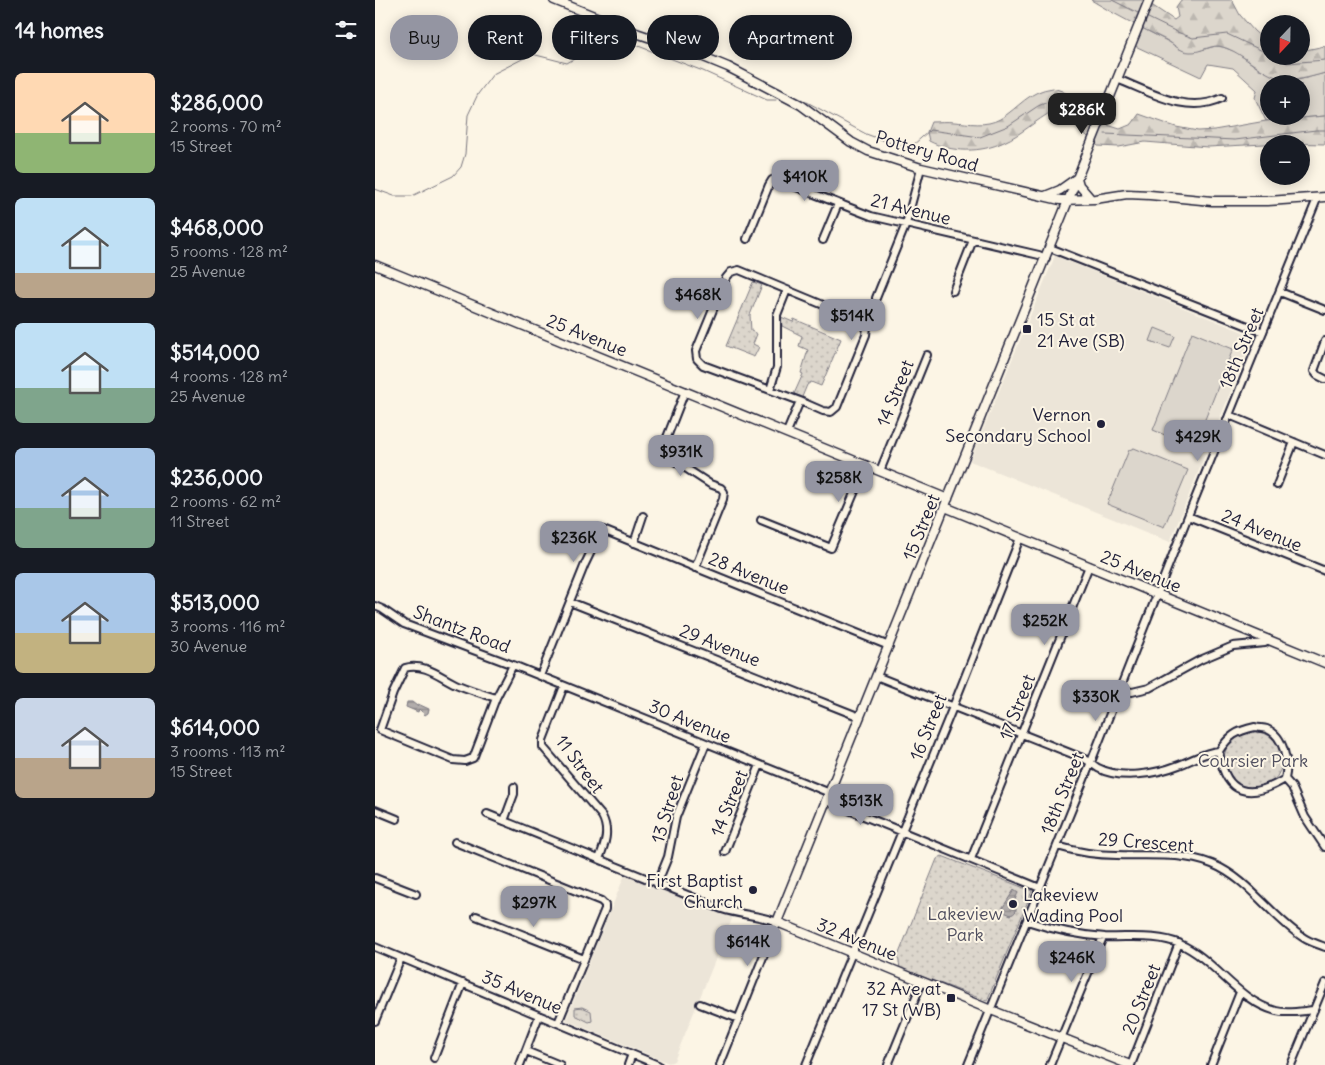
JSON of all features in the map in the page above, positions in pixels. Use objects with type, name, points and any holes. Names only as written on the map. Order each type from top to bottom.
[{"type":"street","name":"Pottery Road","points":[[554,0],[639,34],[728,66],[801,105],[851,142],[869,151],[921,168],[1068,200],[1127,194],[1212,201],[1268,201],[1321,198]]},
{"type":"street","name":"15 Street","points":[[720,1065],[1149,0]]},
{"type":"street","points":[[1117,79],[1180,103],[1203,105],[1222,98]]},
{"type":"street","points":[[876,298],[906,224],[921,168]]},
{"type":"street","name":"21 Avenue","points":[[747,239],[772,180],[776,178],[871,216],[1046,258]]},
{"type":"street","points":[[1043,196],[1061,190],[1077,178],[1079,185],[1091,199]]},
{"type":"street","name":"18th Street","points":[[968,1065],[1229,415],[1321,198]]},
{"type":"street","points":[[823,240],[838,204]]},
{"type":"street","points":[[953,291],[973,240]]},
{"type":"street","points":[[1050,248],[1263,332]]},
{"type":"street","name":"25 Avenue","points":[[375,265],[866,465],[1020,538],[1325,663]]},
{"type":"street","points":[[739,270],[787,290],[863,321],[867,327],[866,335],[837,407],[831,412],[823,411],[703,365],[697,359],[696,351],[726,278],[731,272],[739,270]]},
{"type":"street","points":[[770,390],[777,367],[777,315],[787,290]]},
{"type":"street","points":[[1280,292],[1325,310]]},
{"type":"street","points":[[1325,341],[1314,371],[1325,379]]},
{"type":"street","name":"14 Street","points":[[880,471],[927,354]]},
{"type":"street","points":[[685,391],[662,450],[665,454],[710,484],[721,488],[724,492],[723,499],[695,568]]},
{"type":"street","points":[[787,432],[800,401]]},
{"type":"street","points":[[1229,415],[1325,455]]},
{"type":"street","points":[[1277,485],[1294,442]]},
{"type":"street","points":[[761,520],[831,548],[866,465]]},
{"type":"street","points":[[634,543],[643,516]]},
{"type":"street","name":"24 Avenue","points":[[1188,516],[1325,571]]},
{"type":"street","name":"28 Avenue","points":[[570,602],[585,564],[603,530],[889,646]]},
{"type":"street","name":"16 Street","points":[[806,1065],[953,707],[1020,538]]},
{"type":"street","name":"17 Street","points":[[971,859],[1023,734],[1089,566]]},
{"type":"street","points":[[540,676],[570,602]]},
{"type":"street","name":"29 Avenue","points":[[570,602],[860,717]]},
{"type":"street","name":"Shantz Road","points":[[375,606],[404,624],[540,676]]},
{"type":"street","points":[[1120,690],[1132,692],[1149,688],[1233,646],[1268,640]]},
{"type":"street","points":[[496,698],[454,684],[433,672],[417,667],[405,668],[380,730],[447,758],[465,761],[474,756],[496,698],[513,665]]},
{"type":"street","name":"30 Avenue","points":[[540,676],[830,793]]},
{"type":"street","points":[[876,676],[1118,774],[1160,771],[1179,766],[1208,752],[1219,751]]},
{"type":"street","name":"11 Street","points":[[564,686],[543,740],[543,747],[606,824],[607,835],[599,859]]},
{"type":"street","points":[[1255,727],[1267,729],[1275,735],[1281,744],[1287,769],[1285,779],[1271,787],[1255,792],[1243,790],[1233,785],[1226,777],[1221,765],[1219,751],[1228,738],[1241,730],[1255,727]]},
{"type":"street","name":"13 Street","points":[[657,884],[668,857],[676,818],[706,743]]},
{"type":"street","name":"14 Street","points":[[725,852],[760,765]]},
{"type":"street","points":[[1285,779],[1292,788],[1305,817],[1325,847]]},
{"type":"street","points":[[504,821],[514,794],[513,787]]},
{"type":"street","points":[[827,801],[1040,888]]},
{"type":"street","points":[[375,810],[397,819]]},
{"type":"street","name":"32 Avenue","points":[[487,814],[657,884],[736,914],[765,918],[777,922],[852,954],[1131,1065]]},
{"type":"street","points":[[455,842],[601,901],[605,905],[558,1023]]},
{"type":"street","name":"29 Crescent","points":[[1057,846],[1100,854],[1158,854],[1212,864],[1258,897],[1304,938],[1325,947]]},
{"type":"street","points":[[375,878],[415,894]]},
{"type":"street","points":[[476,916],[584,960]]},
{"type":"street","points":[[1027,921],[1071,934],[1103,937],[1160,938],[1179,943],[1196,952],[1240,992],[1259,1004],[1277,1011],[1314,1010]]},
{"type":"street","points":[[1050,1065],[1103,937]]},
{"type":"street","name":"20 Street","points":[[1131,1065],[1179,943]]},
{"type":"street","name":"35 Avenue","points":[[375,947],[658,1065]]},
{"type":"street","points":[[375,1021],[377,1011],[401,958]]},
{"type":"street","points":[[888,1065],[922,982]]},
{"type":"street","points":[[1291,1065],[1314,1010],[1322,999],[1325,983]]},
{"type":"street","points":[[434,1058],[463,984]]},
{"type":"street","points":[[1211,1065],[1240,992]]},
{"type":"street","points":[[700,1004],[739,1019]]},
{"type":"street","points":[[520,1065],[539,1016]]},
{"type":"street","points":[[526,1051],[560,1065]]},
{"type":"street","points":[[628,1065],[632,1054]]},
{"type":"shaded area","name":"Vernon Secondary School","points":[[1055,256],[1253,336],[1170,542],[970,461]]},
{"type":"shaded area","points":[[407,702],[412,702],[417,706],[418,704],[429,709],[428,713],[425,715],[419,709],[418,712],[406,707]]},
{"type":"shaded area","points":[[626,872],[734,914],[674,1061],[669,1063],[566,1020]]},
{"type":"shaded area","points":[[1014,890],[1018,893],[1015,900],[1016,910],[1011,915],[1004,912],[1003,907]]},
{"type":"green space","points":[[1091,0],[1144,0],[1174,20],[1178,17],[1176,7],[1181,0],[1232,0],[1240,15],[1260,36],[1260,65],[1310,65],[1310,49],[1325,46],[1325,73],[1310,77],[1310,75],[1272,75],[1237,53],[1219,46],[1186,52]]},
{"type":"green space","points":[[1140,27],[1180,49],[1201,50],[1216,46],[1223,47],[1236,52],[1259,69],[1280,75],[1260,75],[1260,108],[1255,98],[1257,90],[1233,68],[1208,64],[1201,77],[1133,45]]},
{"type":"green space","points":[[1325,73],[1325,116],[1310,117],[1310,77]]},
{"type":"green space","points":[[1053,88],[1062,91],[1077,100],[1091,116],[1101,123],[1120,129],[1132,124],[1139,114],[1176,127],[1198,131],[1260,122],[1260,125],[1310,125],[1310,117],[1325,116],[1325,144],[1310,144],[1310,135],[1260,135],[1260,144],[1208,147],[1145,142],[1119,147],[1098,146],[1065,116],[1053,111],[1011,139],[995,146],[967,150],[947,148],[929,141],[927,132],[931,122],[989,123],[1000,119],[1037,92]]},
{"type":"green space","points":[[753,282],[762,285],[750,315],[751,331],[757,334],[753,344],[759,347],[754,357],[726,346]]},
{"type":"green space","points":[[781,317],[793,322],[794,319],[841,339],[821,386],[811,382],[807,385],[802,397],[794,394],[803,374],[801,373],[808,350],[799,346],[802,336],[782,326]]},
{"type":"green space","points":[[1155,328],[1175,336],[1170,348],[1150,341]]},
{"type":"green space","points":[[1192,332],[1233,349],[1194,447],[1153,430]]},
{"type":"green space","points":[[1134,448],[1188,470],[1164,527],[1107,504],[1129,450]]},
{"type":"green space","name":"Coursier Park","points":[[1253,731],[1264,733],[1277,744],[1282,760],[1280,771],[1269,784],[1253,789],[1242,787],[1229,776],[1224,760],[1226,749],[1237,736]]},
{"type":"green space","name":"Lakeview Park","points":[[942,856],[1032,891],[987,1001],[900,968],[898,956],[937,859]]},
{"type":"green space","points":[[582,1007],[591,1011],[592,1021],[589,1022],[575,1015],[575,1008]]},
{"type":"waterway","points":[[1112,0],[1140,14]]},
{"type":"waterway","points":[[1146,17],[1193,38],[1227,34],[1260,50]]},
{"type":"waterway","points":[[375,189],[394,196],[412,196],[453,176],[461,167],[465,154],[468,115],[478,94],[493,74],[532,54],[567,63],[603,45],[628,42],[703,71],[767,100],[776,100]]},
{"type":"waterway","points":[[1310,61],[1325,60]]},
{"type":"waterway","points":[[807,102],[866,134],[896,145],[912,146],[930,130],[980,137],[1008,126],[1038,106],[1055,99],[1070,106],[1089,128]]},
{"type":"waterway","points":[[1105,134],[1235,140],[1325,130]]},
{"type":"place","name":"15 St at 21 Ave (SB)","points":[[1027,329]]},
{"type":"place","name":"Vernon Secondary School","points":[[1101,424]]},
{"type":"place","name":"First Baptist Church","points":[[753,890]]},
{"type":"place","name":"Lakeview Wading Pool","points":[[1013,904]]},
{"type":"place","name":"32 Ave at 17 St (WB)","points":[[951,998]]}]
